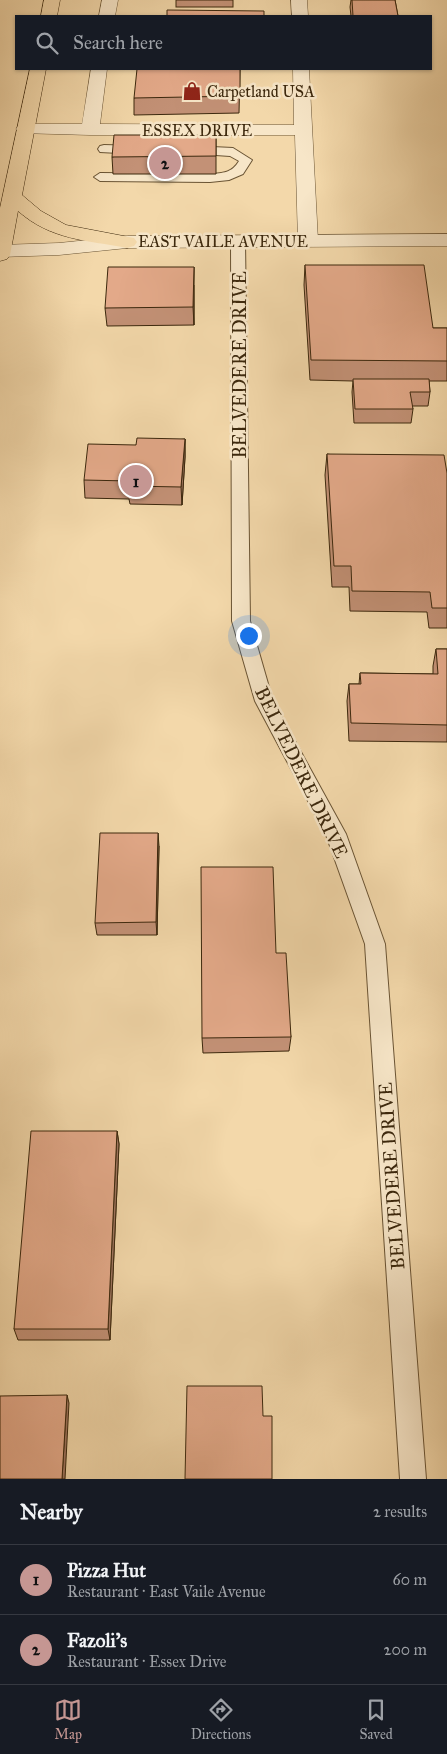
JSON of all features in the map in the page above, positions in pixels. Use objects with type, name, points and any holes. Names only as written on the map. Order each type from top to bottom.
[{"type":"main road","points":[[49,15],[52,0]]},
{"type":"main road","points":[[0,252],[38,70]]},
{"type":"main road","points":[[12,196],[34,215],[60,230],[127,242]]},
{"type":"street","points":[[107,15],[110,0]]},
{"type":"street","points":[[299,0],[300,15]]},
{"type":"street","points":[[90,130],[99,70]]},
{"type":"street","points":[[302,70],[308,241]]},
{"type":"street","name":"ESSEX DRIVE","points":[[25,129],[304,130]]},
{"type":"street","name":"EAST VAILE AVENUE","points":[[0,252],[60,249],[127,242],[447,240]]},
{"type":"lane","points":[[104,149],[154,150]]},
{"type":"lane","points":[[100,177],[210,178],[229,176],[239,171],[246,160],[241,156],[223,150],[173,150]]},
{"type":"lane","name":"BELVEDERE DRIVE","points":[[238,241],[241,621],[264,701],[336,834],[375,944],[413,1479]]},
{"type":"building","points":[[352,0],[395,0],[398,15],[353,15]]},
{"type":"building","points":[[167,10],[264,11],[264,15],[167,15]]},
{"type":"building","points":[[137,70],[240,70],[240,96],[134,98]]},
{"type":"building","points":[[114,135],[216,135],[216,156],[112,157]]},
{"type":"building","points":[[305,265],[424,265],[433,328],[447,328],[447,361],[311,360]]},
{"type":"building","points":[[108,267],[194,267],[193,307],[105,308]]},
{"type":"building","points":[[353,379],[429,379],[430,392],[410,392],[413,409],[355,409]]},
{"type":"building","points":[[137,438],[185,439],[181,487],[129,486],[129,481],[84,480],[88,444],[136,445]]},
{"type":"building","points":[[327,454],[444,455],[447,473],[447,608],[432,608],[430,592],[352,591],[351,566],[334,566]]},
{"type":"building","points":[[436,649],[447,649],[447,725],[351,723],[349,684],[361,684],[360,673],[438,674]]},
{"type":"building","points":[[100,833],[158,833],[156,922],[95,923]]},
{"type":"building","points":[[201,867],[273,867],[276,953],[286,953],[291,1037],[202,1038]]},
{"type":"building","points":[[31,1131],[117,1131],[108,1329],[14,1329]]},
{"type":"building","points":[[187,1386],[262,1386],[263,1416],[272,1416],[272,1479],[185,1479]]},
{"type":"building","points":[[67,1395],[62,1479],[0,1479],[0,1396]]},
{"type":"place","name":"Carpetland USA","points":[[192,91]]},
{"type":"place","name":"Fazoli's","points":[[165,163]]},
{"type":"place","name":"Pizza Hut","points":[[136,481]]}]
